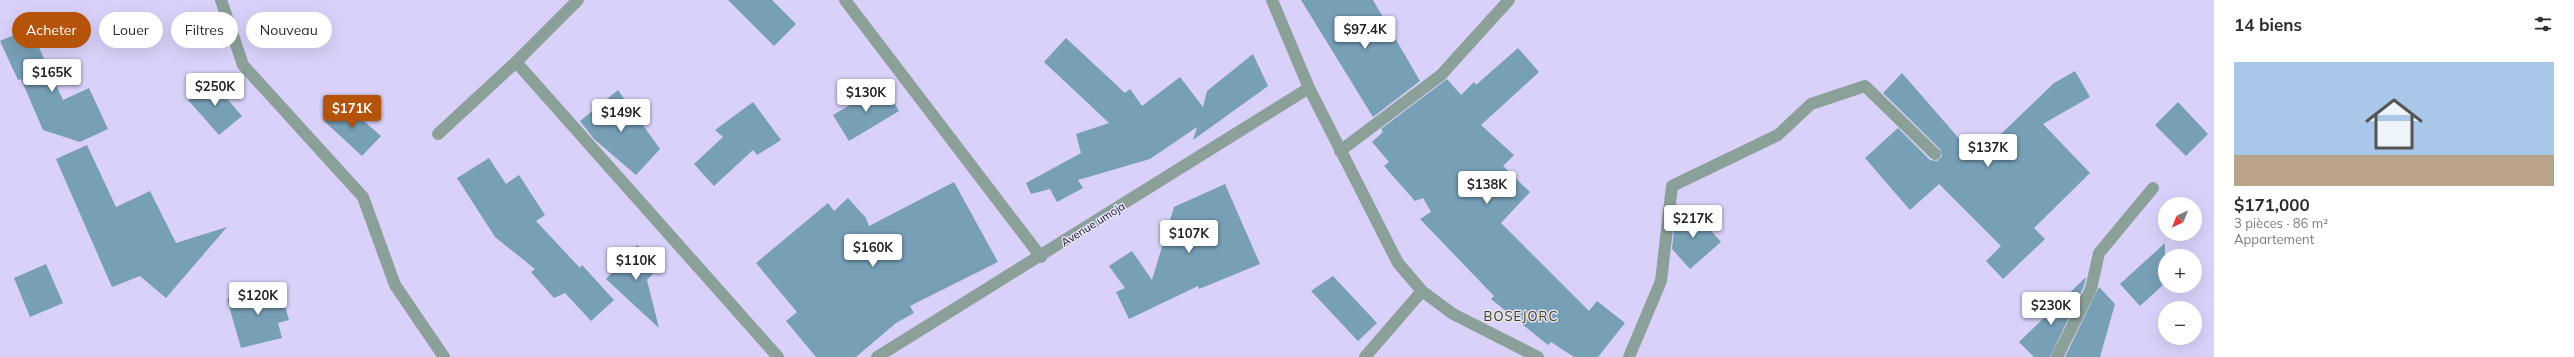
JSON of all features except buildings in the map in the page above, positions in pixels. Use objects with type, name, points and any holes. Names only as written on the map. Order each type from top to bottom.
[{"type":"street","points":[[221,0],[243,65],[363,197],[395,285],[444,357]]},
{"type":"street","points":[[438,134],[516,62],[578,0]]},
{"type":"street","points":[[845,0],[1041,257]]},
{"type":"street","points":[[1272,0],[1309,88],[1398,263],[1422,291],[1453,314],[1538,357]]},
{"type":"street","points":[[1340,151],[1441,75],[1509,0]]},
{"type":"street","points":[[516,62],[778,357]]},
{"type":"street","points":[[1629,357],[1661,281],[1672,186],[1778,135],[1811,104],[1865,86],[1935,154]]},
{"type":"street","name":"Avenue umoja","points":[[877,357],[1041,257],[1309,88]]},
{"type":"street","points":[[2057,357],[2091,288],[2099,253],[2153,188]]},
{"type":"street","points":[[1365,357],[1422,291]]},
{"type":"district","name":"BOSEJORC","points":[[1521,316]]}]
